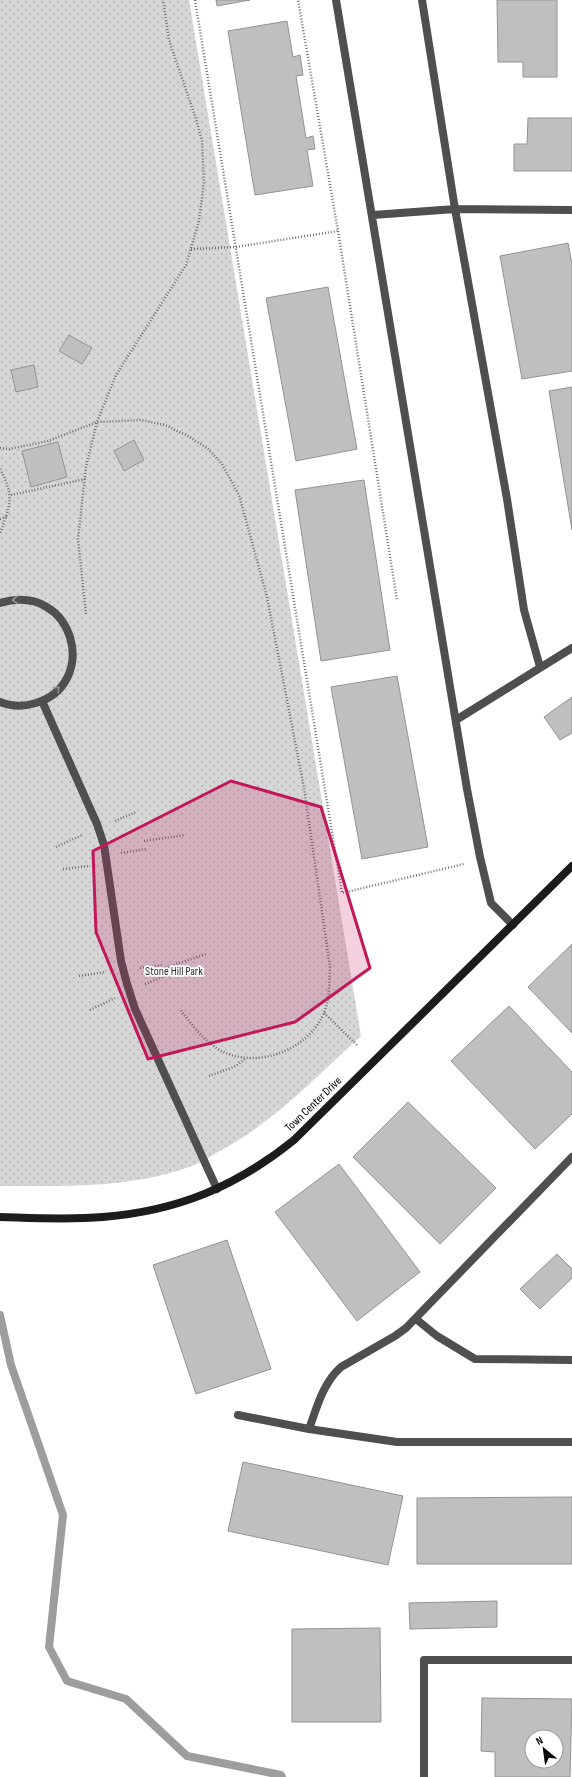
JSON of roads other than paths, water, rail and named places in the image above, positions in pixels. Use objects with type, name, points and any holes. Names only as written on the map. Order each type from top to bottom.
[{"type":"street","name":"Town Center Drive","points":[[0,1217],[95,1218],[126,1215],[153,1210],[217,1189],[247,1175],[294,1140],[572,866]]},
{"type":"lane","points":[[336,0],[456,720],[479,849],[491,903],[513,925]]},
{"type":"lane","points":[[422,0],[455,209],[507,499],[524,610],[540,667]]},
{"type":"lane","points":[[372,215],[455,209],[572,210]]},
{"type":"lane","points":[[0,603],[14,599],[32,600],[50,608],[63,621],[71,638],[73,657],[68,675],[58,690],[42,701],[26,706],[9,706],[0,702]]},
{"type":"lane","points":[[456,720],[572,648]]},
{"type":"lane","points":[[42,701],[104,845],[121,961],[126,984],[217,1189]]},
{"type":"lane","points":[[309,1429],[322,1396],[334,1373],[348,1362],[394,1336],[416,1319],[572,1157]]},
{"type":"lane","points":[[416,1319],[437,1336],[474,1359],[572,1360]]},
{"type":"lane","points":[[238,1415],[309,1429],[397,1442],[572,1442]]},
{"type":"lane","points":[[424,1777],[424,1660],[572,1660]]},
{"type":"waterway","points":[[0,1315],[11,1365],[63,1515],[49,1647],[67,1681],[126,1699],[187,1756],[281,1775],[282,1777]]},
{"type":"park label","name":"Stone Hill Park","points":[[174,971]]}]
